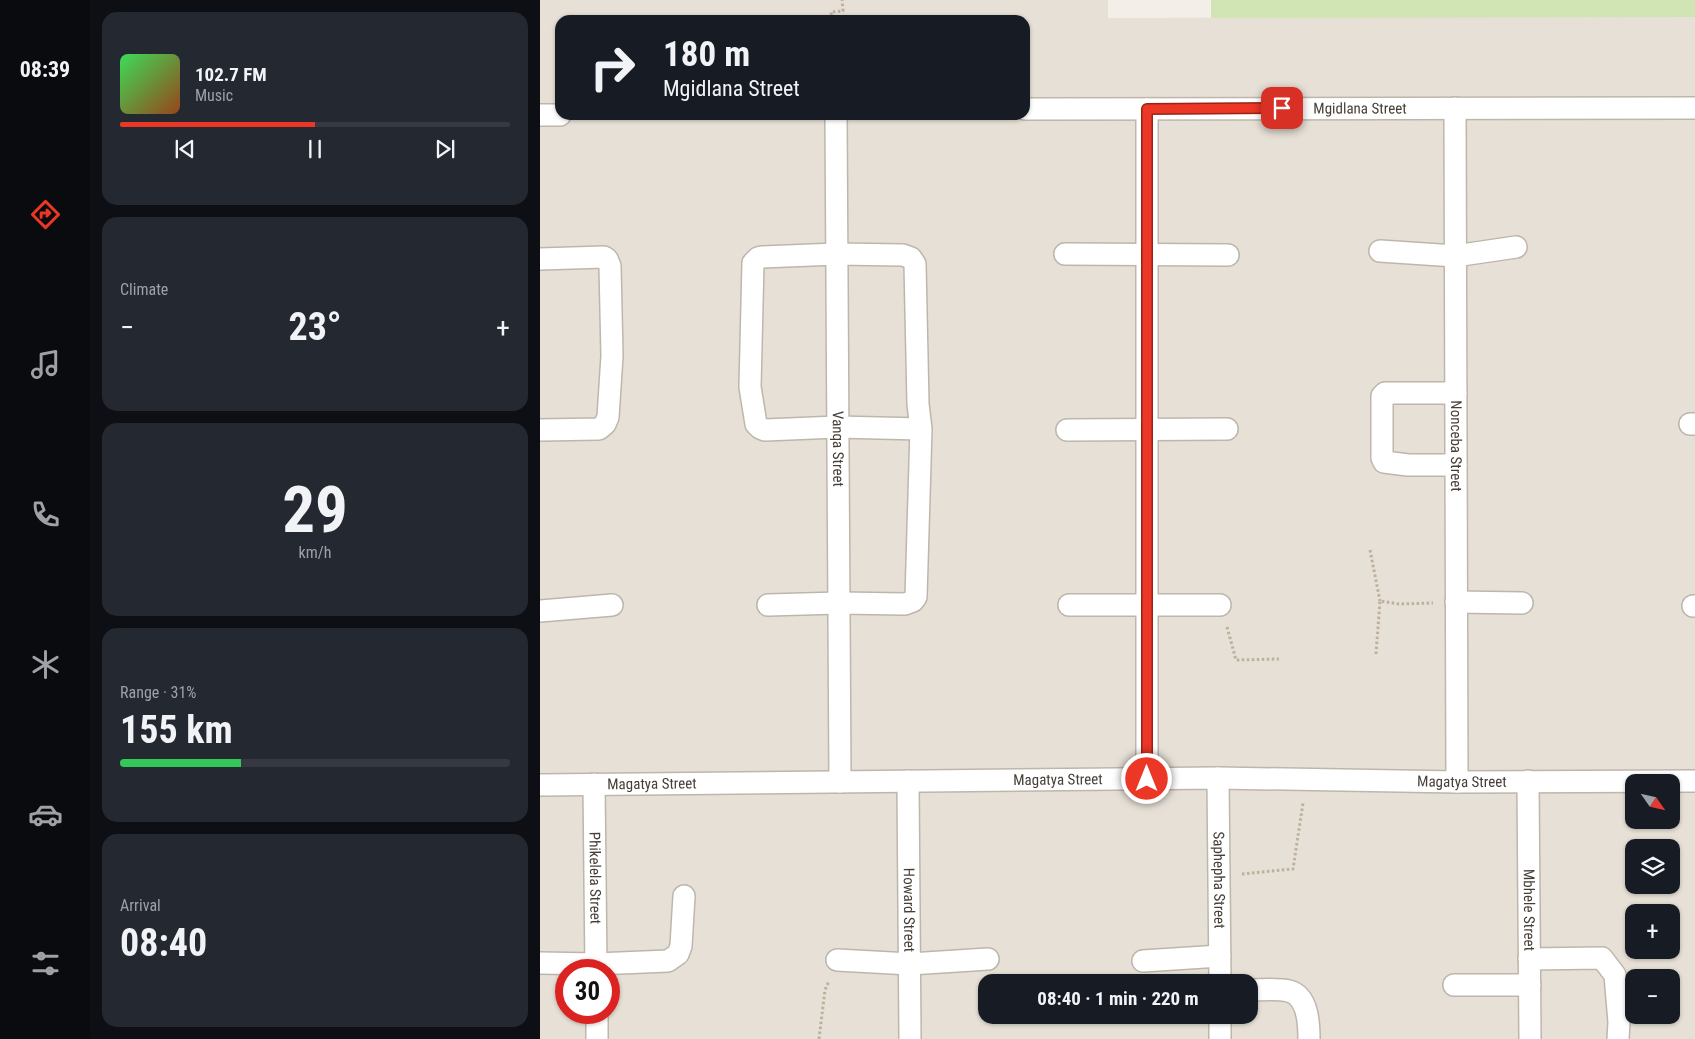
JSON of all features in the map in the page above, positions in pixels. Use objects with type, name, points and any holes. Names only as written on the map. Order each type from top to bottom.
[{"type":"street","name":"Nonceba Street","points":[[1455,108],[1457,782]]},
{"type":"street","name":"Mgidlana Street","points":[[1030,109],[1695,108]]},
{"type":"street","points":[[1147,109],[1147,779]]},
{"type":"street","points":[[540,115],[555,115]]},
{"type":"street","name":"Vanqa Street","points":[[836,120],[840,782]]},
{"type":"street","points":[[1380,251],[1456,256],[1516,247]]},
{"type":"street","points":[[768,605],[905,604],[913,601],[916,597],[921,429],[918,404],[915,264],[911,258],[903,255],[836,254],[758,258],[753,263],[750,387],[756,424],[765,430],[837,427],[921,429]]},
{"type":"street","points":[[1065,254],[1228,255]]},
{"type":"street","points":[[540,259],[604,257],[607,259],[610,266],[612,356],[608,418],[605,424],[599,429],[540,430]]},
{"type":"street","points":[[1456,393],[1385,392],[1382,396],[1382,458],[1384,462],[1408,465],[1456,465]]},
{"type":"street","points":[[1067,430],[1227,429]]},
{"type":"street","points":[[1456,602],[1522,603]]},
{"type":"street","points":[[540,611],[612,605]]},
{"type":"street","points":[[1069,605],[1220,605]]},
{"type":"street","name":"Magatya Street","points":[[540,785],[1218,778],[1457,782],[1695,781]]},
{"type":"street","name":"Saphepha Street","points":[[1218,778],[1220,974]]},
{"type":"street","name":"Howard Street","points":[[908,781],[910,1039]]},
{"type":"street","name":"Mbhele Street","points":[[1528,781],[1530,1039]]},
{"type":"street","name":"Phikelela Street","points":[[594,784],[596,959]]},
{"type":"street","points":[[620,965],[668,961],[678,954],[681,946],[684,896]]},
{"type":"street","points":[[1143,961],[1220,956]]},
{"type":"street","points":[[1529,959],[1602,958],[1615,975],[1619,1022],[1618,1039]]},
{"type":"street","points":[[837,960],[910,964],[988,959]]},
{"type":"street","points":[[540,963],[555,964]]},
{"type":"street","points":[[1454,985],[1530,985]]},
{"type":"street","points":[[1258,990],[1289,991],[1298,996],[1304,1006],[1309,1024],[1309,1039]]},
{"type":"street","points":[[597,1024],[597,1039]]},
{"type":"street","points":[[1220,1024],[1220,1039]]},
{"type":"path","points":[[831,15],[831,12],[843,11],[842,0]]},
{"type":"path","points":[[1370,550],[1380,601],[1376,654]]},
{"type":"path","points":[[1380,601],[1399,604],[1456,602]]},
{"type":"path","points":[[1220,605],[1236,660],[1280,659]]},
{"type":"path","points":[[1219,876],[1293,869],[1307,780]]},
{"type":"path","points":[[819,1039],[825,990],[837,960]]},
{"type":"shaded area","points":[[540,0],[1108,0],[1108,18],[1695,16],[1695,1039],[540,1039]]},
{"type":"green space","points":[[1211,0],[1695,0],[1695,17],[1211,18]]},
{"type":"route","points":[[1147,779],[1147,109],[1282,108]]}]
